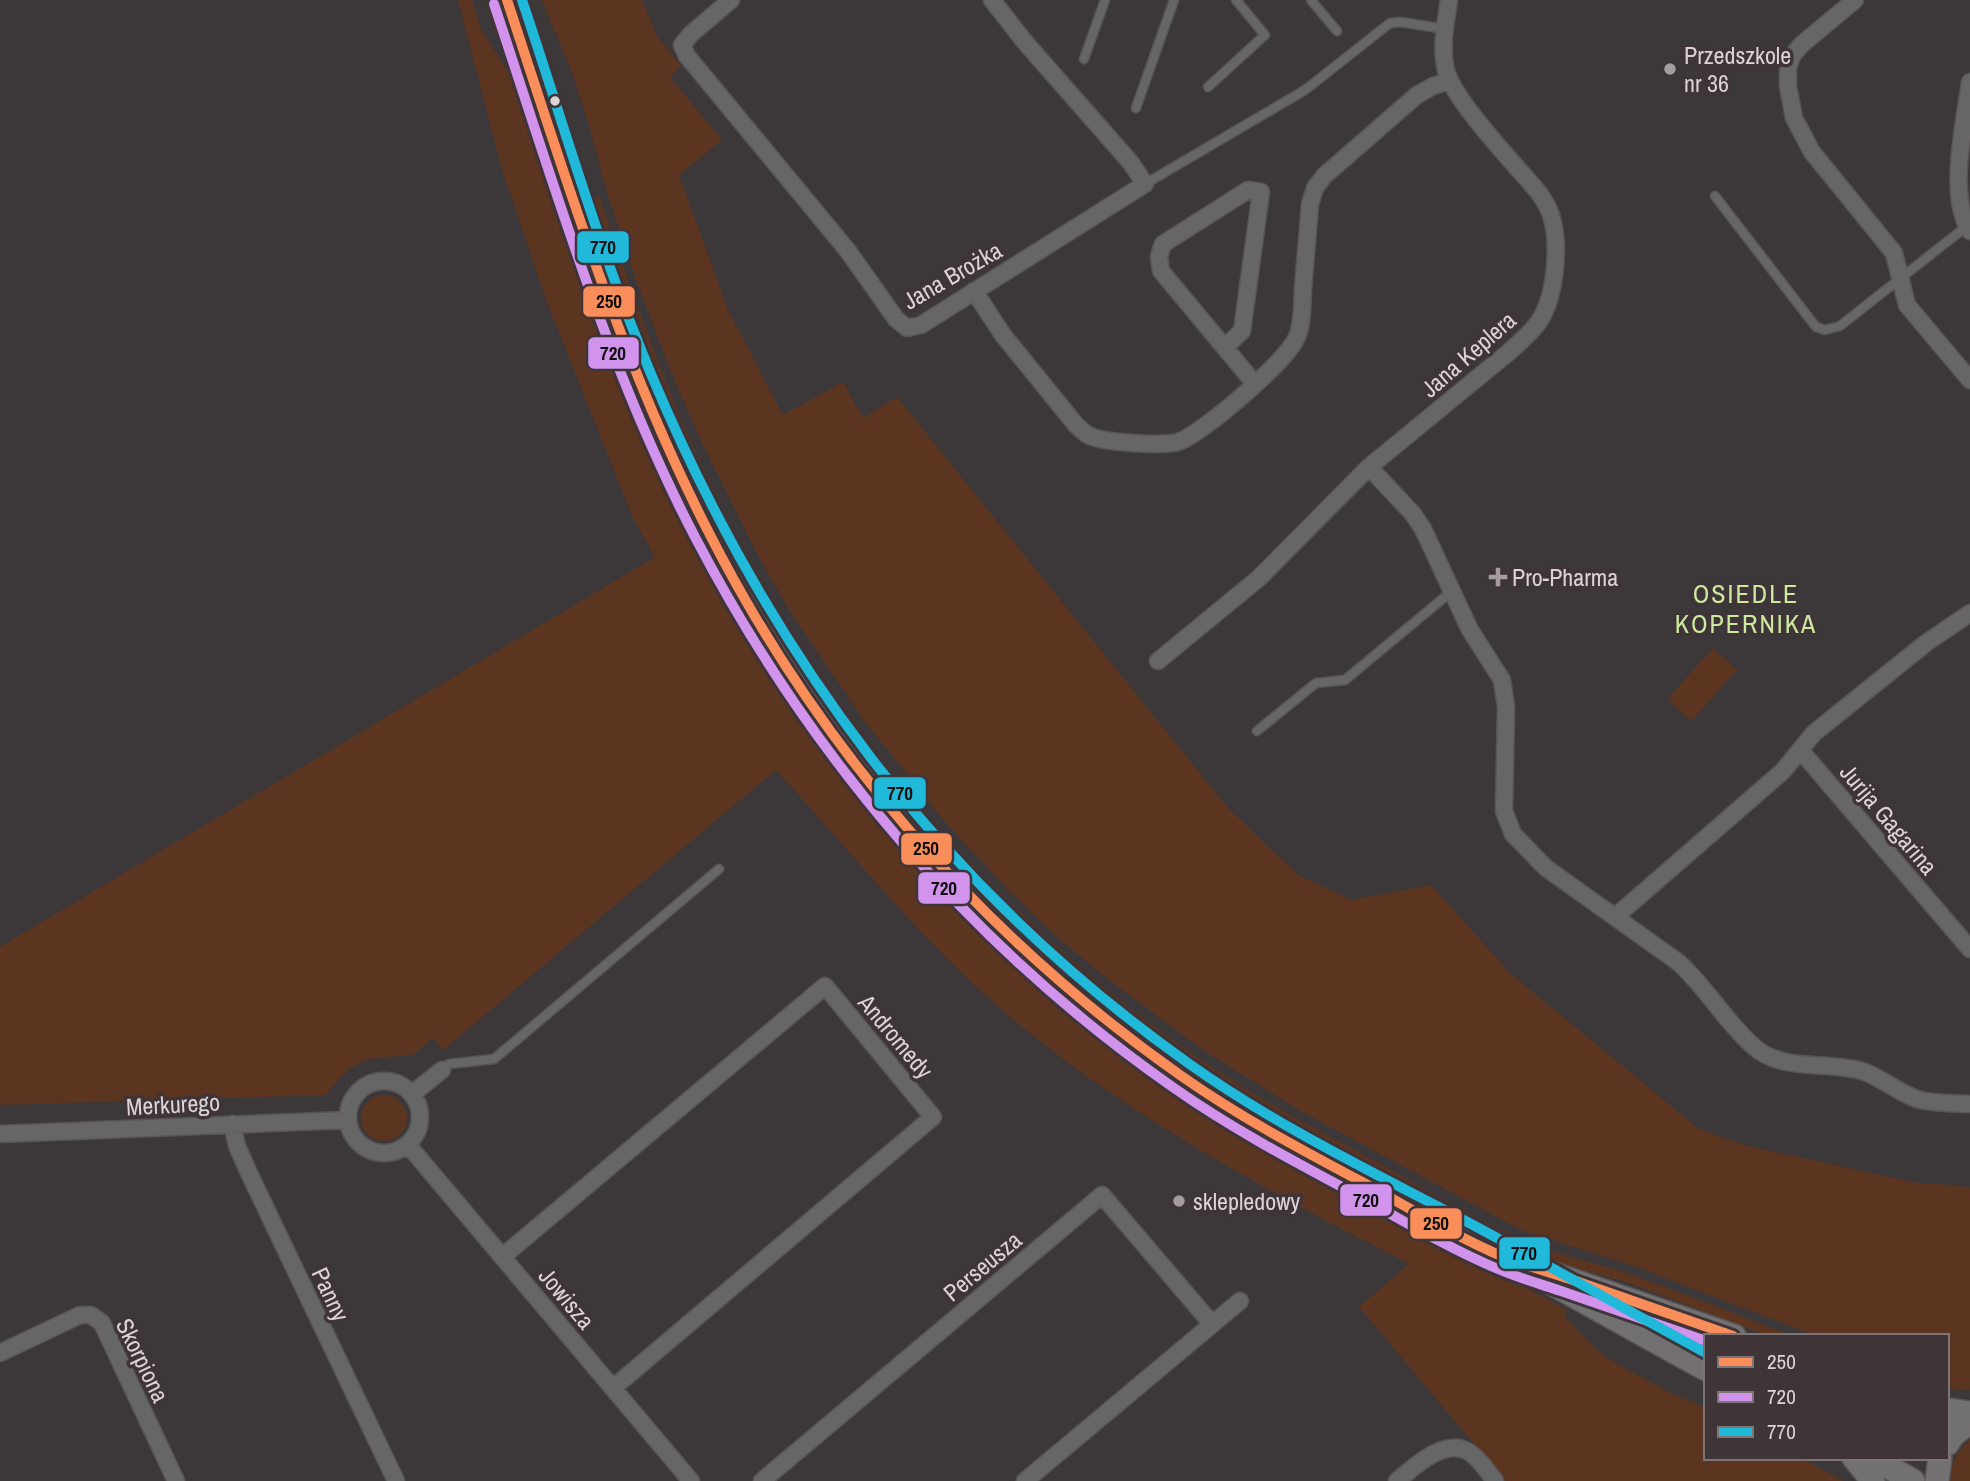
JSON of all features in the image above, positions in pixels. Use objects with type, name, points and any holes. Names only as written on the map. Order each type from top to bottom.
[{"type":"main road","points":[[508,0],[614,317],[642,389],[686,487],[735,583],[787,668],[853,760],[951,879],[1004,933],[1065,987],[1164,1064],[1267,1130],[1704,1367]]},
{"type":"main road","points":[[1499,1255],[1728,1334]]},
{"type":"main road","points":[[1949,1410],[1970,1413]]},
{"type":"main road","points":[[1949,1441],[1970,1422]]},
{"type":"main road","points":[[1856,1460],[1873,1481]]},
{"type":"main road","points":[[1876,1460],[1913,1481]]},
{"type":"main road","points":[[1937,1481],[1940,1460]]},
{"type":"street","name":"Jana Brożka","points":[[731,0],[682,45],[687,56],[848,251],[895,319],[908,328],[920,325],[1145,184]]},
{"type":"street","points":[[992,0],[1024,41],[1131,163],[1145,184]]},
{"type":"street","points":[[974,291],[1003,335],[1088,436],[1104,440],[1158,444],[1193,436],[1279,364],[1292,348],[1298,334],[1310,204],[1315,188],[1338,162],[1417,95],[1449,81],[1445,65],[1445,29],[1449,0]]},
{"type":"street","points":[[1855,0],[1801,45],[1792,56],[1788,68],[1788,86],[1794,118],[1812,152],[1888,243],[1894,253],[1903,294],[1911,311],[1970,380]]},
{"type":"street","name":"Jana Keplera","points":[[1158,662],[1259,578],[1369,467],[1529,334],[1542,317],[1554,273],[1555,236],[1548,207],[1449,81]]},
{"type":"street","points":[[1968,228],[1961,205],[1960,183],[1970,82]]},
{"type":"street","points":[[1224,347],[1242,331],[1261,192],[1248,190],[1163,244],[1159,256],[1161,271],[1224,347],[1255,384]]},
{"type":"street","points":[[1369,467],[1418,522],[1470,630],[1502,680],[1506,707],[1504,811],[1513,834],[1546,868],[1685,968],[1753,1046],[1768,1057],[1784,1062],[1829,1065],[1866,1073],[1916,1099],[1970,1104]]},
{"type":"street","points":[[1615,917],[1793,761],[1814,733],[1926,643],[1970,613]]},
{"type":"street","name":"Jurija Gagarina","points":[[1801,751],[1970,948]]},
{"type":"street","name":"Andromedy","points":[[502,1257],[825,986],[933,1117],[613,1388]]},
{"type":"street","points":[[412,1094],[442,1070]]},
{"type":"street","points":[[382,1080],[404,1086],[412,1094],[421,1115],[415,1137],[408,1145],[396,1152],[383,1154],[369,1151],[359,1143],[347,1120],[353,1097],[370,1083],[382,1080]]},
{"type":"street","name":"Merkurego","points":[[0,1134],[347,1120]]},
{"type":"street","name":"Panny","points":[[232,1124],[237,1146],[248,1171],[396,1481]]},
{"type":"street","name":"Jowisza","points":[[408,1145],[691,1481]]},
{"type":"street","name":"Perseusza","points":[[762,1481],[1102,1195],[1212,1324]]},
{"type":"street","points":[[1025,1481],[1240,1301]]},
{"type":"street","name":"Skorpiona","points":[[0,1353],[80,1315],[92,1315],[102,1323],[176,1481]]},
{"type":"street","points":[[1397,1481],[1431,1455],[1449,1448],[1461,1448],[1470,1452],[1495,1481]]},
{"type":"lane","points":[[1084,59],[1105,0]]},
{"type":"lane","points":[[1136,108],[1174,0]]},
{"type":"lane","points":[[1208,86],[1265,35],[1236,0]]},
{"type":"lane","points":[[1311,0],[1337,31]]},
{"type":"lane","points":[[1145,184],[1305,90],[1390,23],[1401,22],[1445,29]]},
{"type":"lane","points":[[1715,196],[1816,327],[1825,330],[1840,326],[1968,228]]},
{"type":"lane","points":[[1257,731],[1316,683],[1345,680],[1452,591]]},
{"type":"lane","points":[[442,1070],[449,1064],[494,1059],[719,869]]},
{"type":"shaded area","points":[[458,0],[472,0],[481,29],[508,72],[515,70],[570,240],[616,366],[680,509],[733,608],[793,703],[893,837],[940,891],[981,932],[1069,1010],[1131,1059],[1195,1104],[1275,1152],[1567,1310],[1564,1316],[1610,1360],[1669,1392],[1704,1407],[1704,1460],[1805,1460],[1843,1481],[1505,1481],[1359,1307],[1409,1264],[1193,1145],[1141,1113],[1040,1041],[993,1002],[936,947],[776,770],[443,1050],[433,1038],[413,1055],[368,1059],[347,1070],[325,1095],[0,1105],[0,947],[655,557],[633,518],[545,297],[501,166]]},
{"type":"shaded area","points":[[542,0],[642,0],[657,36],[681,66],[670,77],[722,140],[679,175],[728,310],[783,415],[843,382],[863,418],[897,397],[1228,808],[1298,875],[1352,900],[1431,885],[1511,974],[1699,1129],[1748,1146],[1912,1182],[1970,1187],[1970,1389],[1949,1388],[1949,1334],[1811,1334],[1637,1267],[1521,1230],[1299,1110],[1203,1050],[1109,980],[1056,936],[1012,894],[945,822],[863,719],[788,608],[756,552],[697,432],[669,367],[609,199],[570,67]]},
{"type":"shaded area","points":[[599,196],[682,422],[716,495],[764,584],[818,670],[877,752],[941,829],[1010,902],[1084,970],[1163,1033],[1247,1090],[1308,1125],[1463,1211],[1522,1240],[1650,1281],[1787,1334],[1763,1334],[1629,1283],[1533,1256],[1498,1238],[1271,1115],[1199,1069],[1122,1012],[1049,951],[981,885],[917,815],[858,741],[803,664],[753,583],[708,499],[659,388],[590,198]]},
{"type":"shaded area","points":[[1713,648],[1737,670],[1691,721],[1667,699]]},
{"type":"shaded area","points":[[384,1095],[400,1102],[407,1118],[400,1134],[384,1141],[368,1134],[361,1118],[368,1102]]},
{"type":"shaded area","points":[[1580,1293],[1704,1335],[1704,1349]]},
{"type":"shaded area","points":[[1970,1440],[1970,1481],[1950,1481],[1955,1458]]},
{"type":"transit line","name":"250","points":[[507,0],[621,335],[676,465],[707,529],[751,609],[799,687],[853,761],[910,831],[972,898],[1038,961],[1107,1020],[1180,1075],[1224,1104],[1487,1250],[1727,1334]]},
{"type":"transit line","name":"770","points":[[522,0],[615,282],[651,374],[697,476],[749,575],[807,668],[870,757],[940,841],[1016,920],[1099,994],[1220,1085],[1320,1144],[1704,1352]]},
{"type":"transit line","name":"720","points":[[494,4],[584,276],[609,343],[636,410],[696,539],[741,619],[790,697],[844,771],[902,842],[964,910],[1030,973],[1100,1033],[1218,1117],[1286,1157],[1479,1261],[1704,1340]]},
{"type":"place","name":"Przedszkole nr 36","points":[[1670,69]]},
{"type":"place","name":"Pro-Pharma","points":[[1498,577]]},
{"type":"place","name":"sklepledowy","points":[[1179,1201]]},
{"type":"district","name":"OSIEDLE KOPERNIKA","points":[[1746,608]]}]
